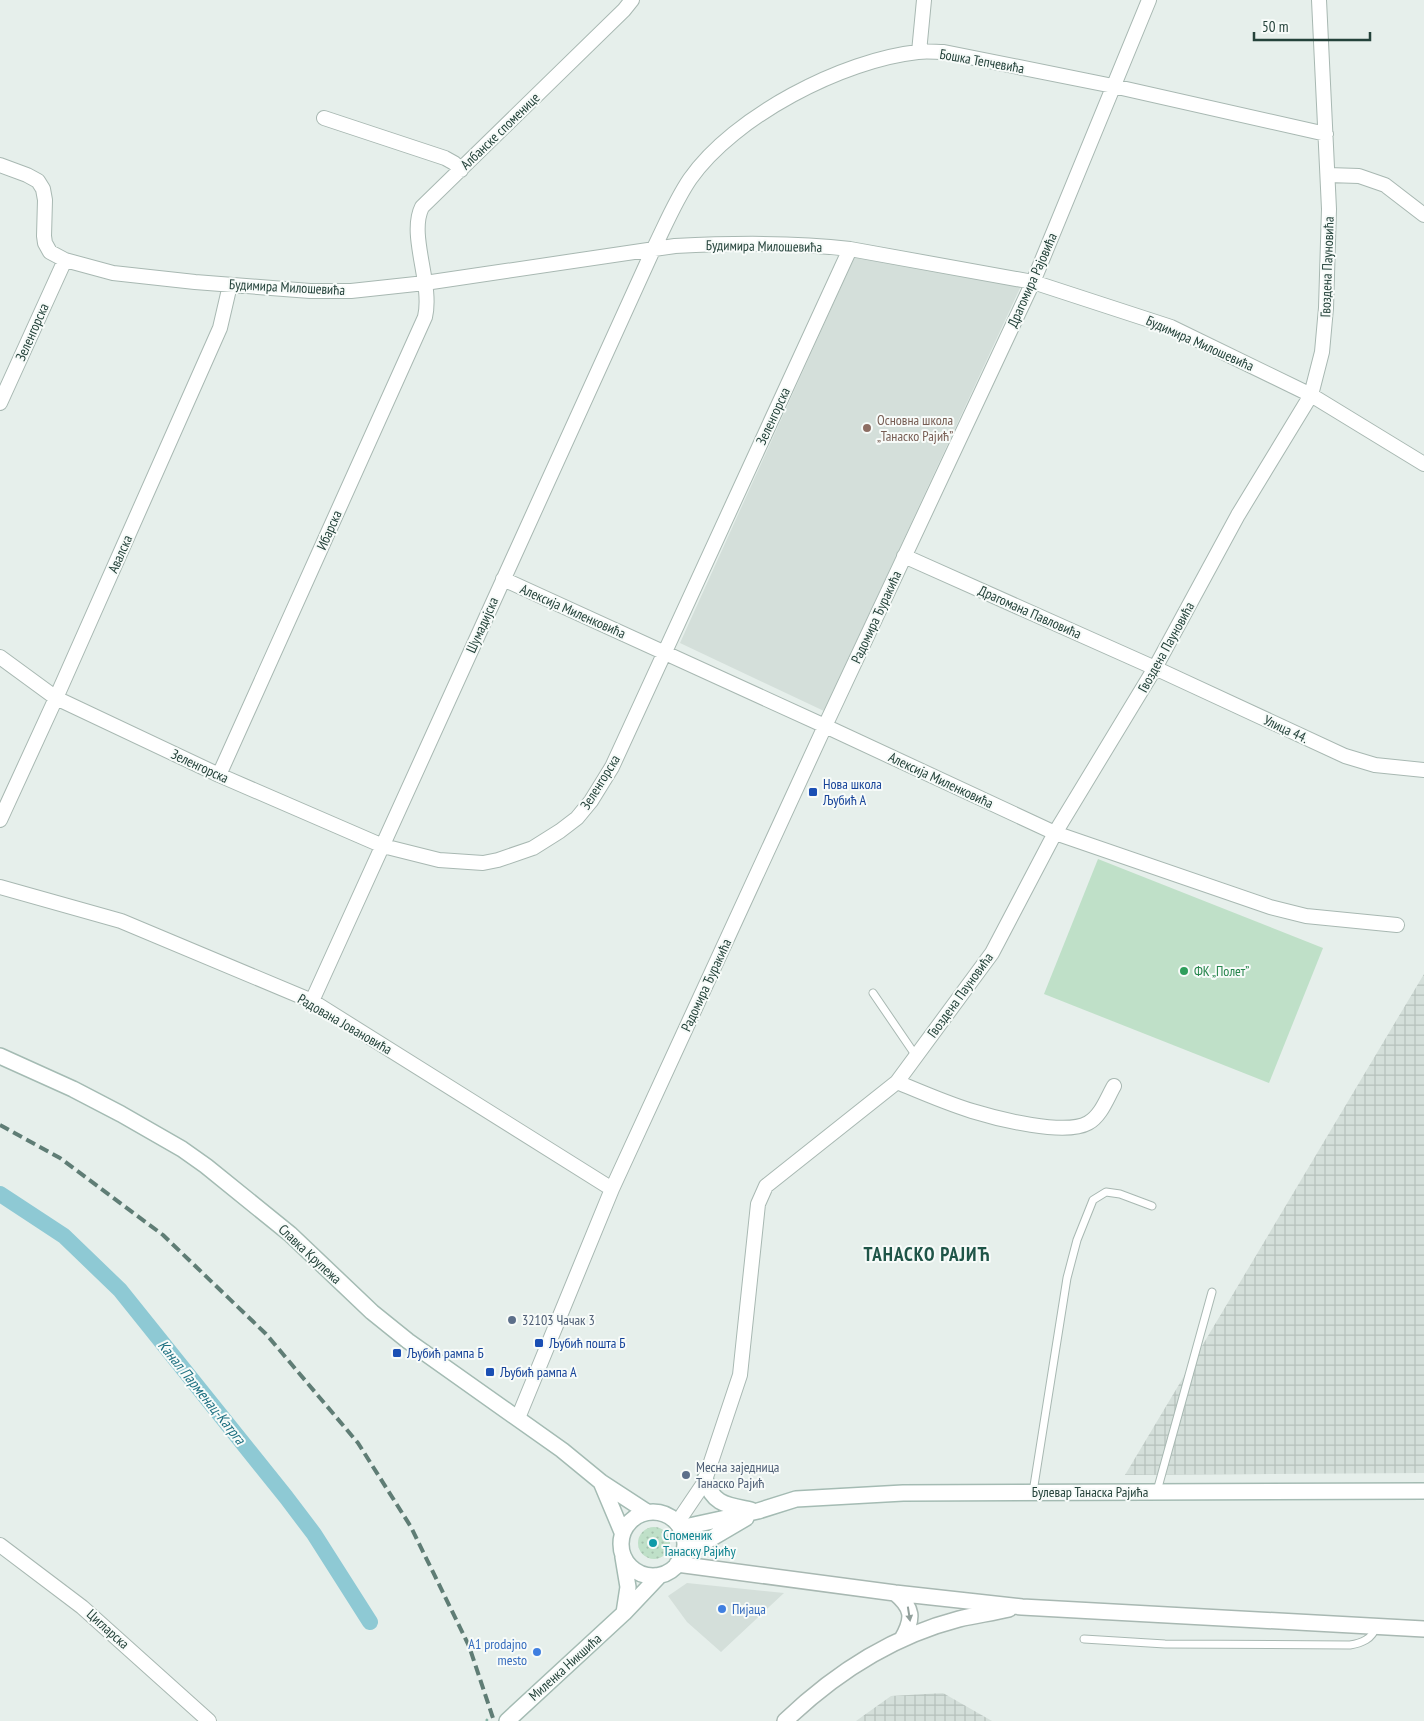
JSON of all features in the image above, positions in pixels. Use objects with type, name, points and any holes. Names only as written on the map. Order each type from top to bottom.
[{"type":"main road","name":"Славка Крупежа","points":[[0,1056],[115,1110],[162,1137],[206,1166],[290,1234],[383,1322],[562,1450],[601,1482],[647,1512]]},
{"type":"main road","points":[[705,1479],[711,1496],[721,1502],[758,1511]]},
{"type":"main road","points":[[601,1482],[622,1532],[621,1548],[628,1587],[624,1613]]},
{"type":"main road","name":"Булевар Танаска Рајића","points":[[758,1511],[796,1499],[903,1493],[1424,1491]]},
{"type":"main road","points":[[679,1526],[758,1511]]},
{"type":"main road","points":[[623,1556],[634,1570],[651,1576],[660,1575],[669,1571],[680,1559],[758,1511]]},
{"type":"main road","points":[[622,1532],[628,1523],[637,1516],[647,1512],[664,1514],[679,1526],[684,1536],[684,1546],[680,1559]]},
{"type":"main road","points":[[680,1559],[895,1593],[1022,1606],[1424,1629]]},
{"type":"main road","name":"Миленка Никшића","points":[[507,1721],[624,1613],[660,1575]]},
{"type":"main road","points":[[895,1593],[906,1602],[910,1613],[910,1626],[902,1639]]},
{"type":"main road","points":[[784,1721],[831,1682],[863,1660],[902,1639],[958,1619],[1022,1606]]},
{"type":"street","name":"Албанске споменице","points":[[425,283],[418,227],[419,213],[426,201],[461,170],[632,0]]},
{"type":"street","points":[[919,52],[924,0]]},
{"type":"street","name":"Драгомира Рајовића","points":[[904,556],[1033,282],[1149,0]]},
{"type":"street","name":"Гвоздена Пауновића","points":[[679,1526],[705,1479],[740,1375],[758,1204],[766,1186],[896,1082],[992,953],[1055,833],[1155,668],[1238,515],[1311,395],[1322,352],[1329,209],[1319,0]]},
{"type":"street","name":"Бошка Тепчевића","points":[[653,250],[680,195],[691,178],[721,146],[771,107],[804,88],[859,66],[919,52],[944,52],[1113,86],[1326,134]]},
{"type":"street","points":[[324,118],[445,158],[461,170]]},
{"type":"street","points":[[0,165],[38,181],[43,189],[45,200],[45,243],[50,252],[65,260]]},
{"type":"street","points":[[1328,175],[1359,176],[1385,185],[1424,215]]},
{"type":"street","name":"Будимира Милошевића","points":[[65,260],[113,273],[230,285],[310,291],[351,291],[425,283],[675,246],[707,244],[822,246],[850,249],[1033,282],[1171,327],[1311,395],[1424,464]]},
{"type":"street","name":"Зеленгорска","points":[[0,657],[56,698],[219,775],[383,846],[439,860],[483,863],[533,848],[577,818],[591,801],[612,767],[850,249]]},
{"type":"street","name":"Шумадијска","points":[[312,1001],[653,250]]},
{"type":"street","name":"Зеленгорска","points":[[0,403],[65,260]]},
{"type":"street","name":"Ибарска","points":[[219,775],[425,317],[428,298],[425,283]]},
{"type":"street","name":"Авалска","points":[[0,820],[220,328],[230,285]]},
{"type":"street","name":"Драгомана Павловића","points":[[904,556],[1155,668]]},
{"type":"street","name":"Радомира Ђуракића","points":[[518,1418],[612,1188],[904,556]]},
{"type":"street","name":"Алексија Миленковића","points":[[503,579],[1055,833],[1270,908],[1306,916],[1397,925]]},
{"type":"street","name":"Улица 44.","points":[[1155,668],[1346,756],[1375,765],[1424,770]]},
{"type":"street","name":"Радована Јовановића","points":[[0,887],[121,921],[312,1001],[612,1188]]},
{"type":"street","points":[[896,1082],[971,1111],[1054,1128],[1076,1128],[1087,1124],[1097,1117],[1114,1086]]},
{"type":"street","name":"Цигларска","points":[[0,1545],[82,1606],[207,1720]]},
{"type":"lane","points":[[873,993],[916,1056]]},
{"type":"lane","points":[[1033,1492],[1067,1278],[1077,1240],[1093,1200],[1106,1192],[1120,1194],[1152,1206]]},
{"type":"lane","points":[[1156,1492],[1212,1292]]},
{"type":"lane","points":[[1084,1639],[1165,1644],[1350,1645],[1369,1638],[1376,1626]]},
{"type":"shaded area","name":"Основна школа „Танаско Рајић”","points":[[855,256],[1021,286],[824,711],[680,643]]},
{"type":"shaded area","points":[[1424,974],[1424,1473],[1125,1475]]},
{"type":"shaded area","name":"Пијаца","points":[[687,1583],[784,1593],[721,1652],[687,1622],[668,1596]]},
{"type":"shaded area","points":[[943,1693],[992,1721],[856,1721],[891,1696]]},
{"type":"green space","name":"ФК „Полет”","points":[[1098,859],[1323,948],[1269,1083],[1044,994]]},
{"type":"green space","points":[[654,1527],[666,1531],[670,1543],[666,1555],[654,1559],[642,1555],[638,1543],[642,1531]]},
{"type":"waterway","name":"Канал Парменац-Катрга","points":[[0,1194],[64,1236],[120,1290],[314,1534],[370,1622]]},
{"type":"railway","points":[[0,1125],[60,1158],[163,1235],[266,1334],[358,1443],[411,1527],[469,1646],[494,1721]]},
{"type":"place","name":"Основна школа „Танаско Рајић”","points":[[867,428]]},
{"type":"place","name":"Нова школа Љубић А","points":[[813,792]]},
{"type":"place","name":"ФК „Полет”","points":[[1184,971]]},
{"type":"place","name":"32103 Чачак 3","points":[[512,1320]]},
{"type":"place","name":"Љубић пошта Б","points":[[539,1343]]},
{"type":"place","name":"Љубић рампа Б","points":[[397,1353]]},
{"type":"place","name":"Љубић рампа А","points":[[490,1372]]},
{"type":"place","name":"Месна заједница Танаско Рајић","points":[[686,1475]]},
{"type":"place","name":"Споменик Танаску Рајићу","points":[[653,1543]]},
{"type":"place","name":"Пијаца","points":[[722,1609]]},
{"type":"place","name":"A1 prodajno mesto","points":[[537,1652]]},
{"type":"district","name":"ТАНАСКО РАЈИЋ","points":[[927,1254]]}]
